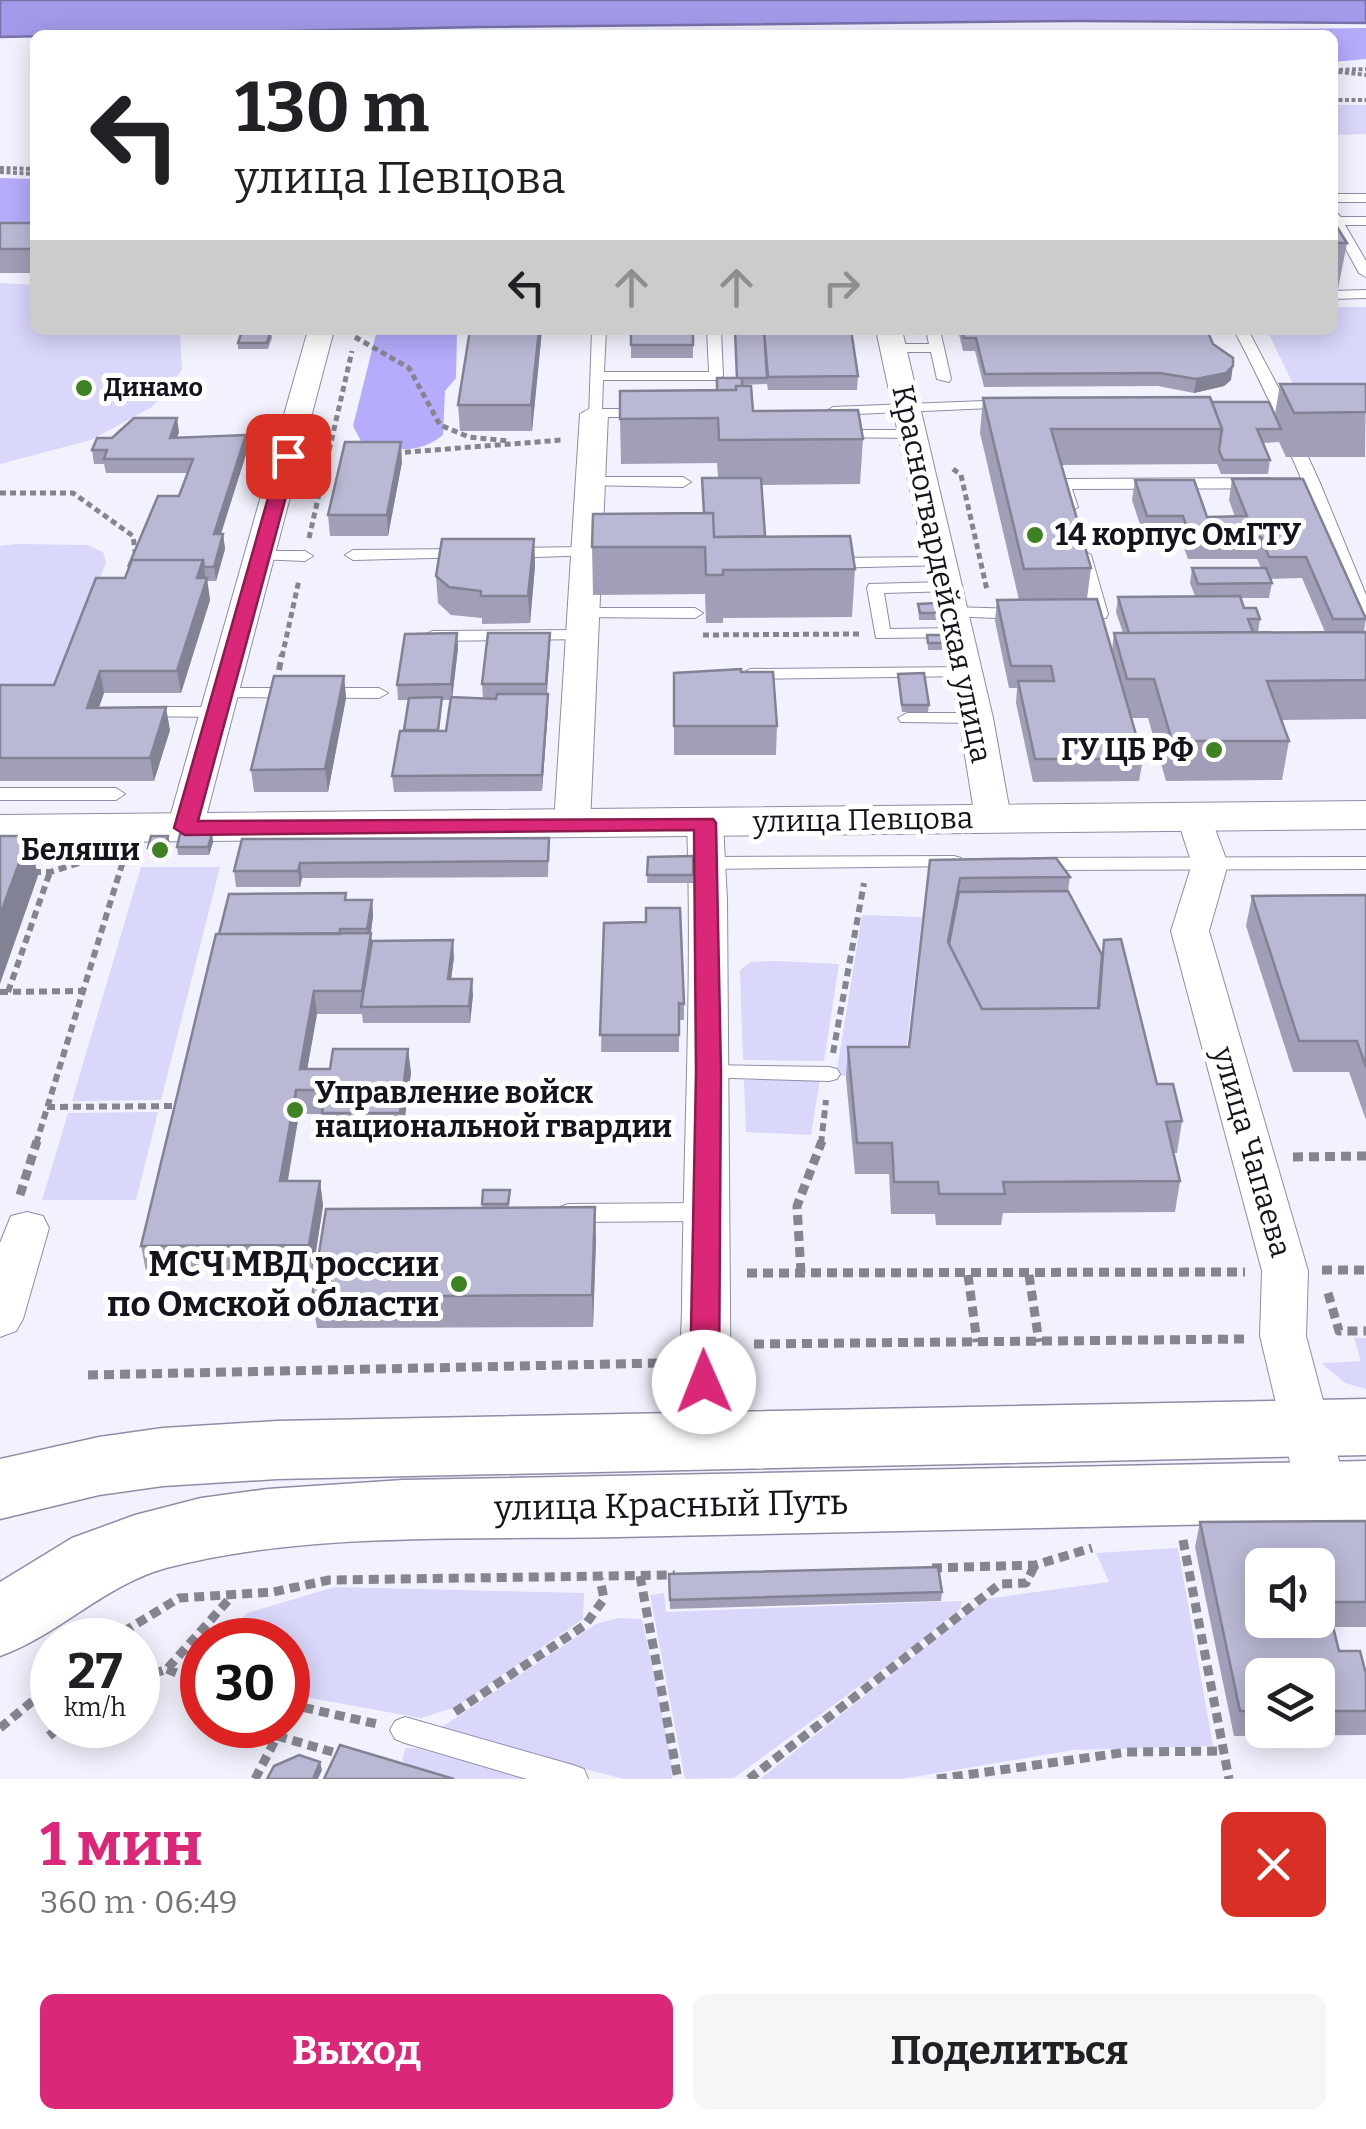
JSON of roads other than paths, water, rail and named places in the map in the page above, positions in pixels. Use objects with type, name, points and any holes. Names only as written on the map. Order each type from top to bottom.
[{"type":"main road","name":"улица Красный Путь","points":[[0,1489],[99,1466],[163,1457],[707,1440],[1340,1459]]},
{"type":"main road","name":"улица Красный Путь","points":[[0,1624],[77,1574],[133,1547],[272,1518],[1340,1459]]},
{"type":"street","points":[[185,828],[321,335]]},
{"type":"street","name":"Красногвардейская улица","points":[[891,339],[976,718],[993,818]]},
{"type":"street","points":[[572,824],[594,426]]},
{"type":"street","name":"улица Певцова","points":[[0,829],[125,811],[185,828],[572,824],[706,843],[993,818],[1366,815]]},
{"type":"street","points":[[1195,818],[1210,864]]},
{"type":"street","points":[[706,843],[707,1440]]},
{"type":"street","name":"улица Чапаева","points":[[1210,864],[1190,931],[1286,1271],[1283,1336],[1340,1459]]},
{"type":"street","points":[[0,1319],[14,1228]]},
{"type":"lane","points":[[1338,198],[1366,198]]},
{"type":"lane","points":[[1338,216],[1366,221]]},
{"type":"lane","points":[[1338,221],[1366,272]]},
{"type":"lane","points":[[1338,294],[1366,294]]},
{"type":"lane","points":[[599,335],[594,426],[652,413]]},
{"type":"lane","points":[[596,376],[716,376],[714,335]]},
{"type":"lane","points":[[935,335],[944,379]]},
{"type":"lane","points":[[1244,335],[1280,404],[1287,428]]},
{"type":"lane","points":[[891,339],[937,348]]},
{"type":"lane","points":[[811,434],[1018,404]]},
{"type":"lane","points":[[1262,404],[1298,404]]},
{"type":"lane","points":[[808,412],[910,421]]},
{"type":"lane","points":[[1300,457],[1366,615]]},
{"type":"lane","points":[[591,482],[682,482]]},
{"type":"lane","points":[[1074,522],[1064,484],[1312,483]]},
{"type":"lane","points":[[1079,540],[1100,614],[1080,614]]},
{"type":"lane","points":[[353,555],[587,552]]},
{"type":"lane","points":[[262,556],[305,556]]},
{"type":"lane","points":[[804,562],[949,599]]},
{"type":"lane","points":[[949,599],[882,634],[875,588],[949,599],[1040,614]]},
{"type":"lane","points":[[405,636],[695,612]]},
{"type":"lane","points":[[735,674],[966,672]]},
{"type":"lane","points":[[128,712],[220,702],[379,693]]},
{"type":"lane","points":[[907,718],[976,718]]},
{"type":"lane","points":[[0,794],[125,811]]},
{"type":"lane","points":[[706,843],[868,862],[974,862]]},
{"type":"lane","points":[[1010,863],[1366,862]]},
{"type":"lane","points":[[709,1072],[829,1074]]},
{"type":"lane","points":[[546,1213],[705,1212]]},
{"type":"lane","points":[[404,1730],[573,1779]]},
{"type":"place","name":"Динамо","points":[[84,388]]},
{"type":"place","name":"14 корпус ОмГТУ","points":[[1035,535]]},
{"type":"place","name":"ГУ ЦБ РФ","points":[[1214,750]]},
{"type":"place","name":"Беляши","points":[[160,850]]},
{"type":"place","name":"Управление войск национальной гвардии","points":[[295,1110]]},
{"type":"place","name":"МСЧ МВД россии по Омской области","points":[[459,1284]]}]
